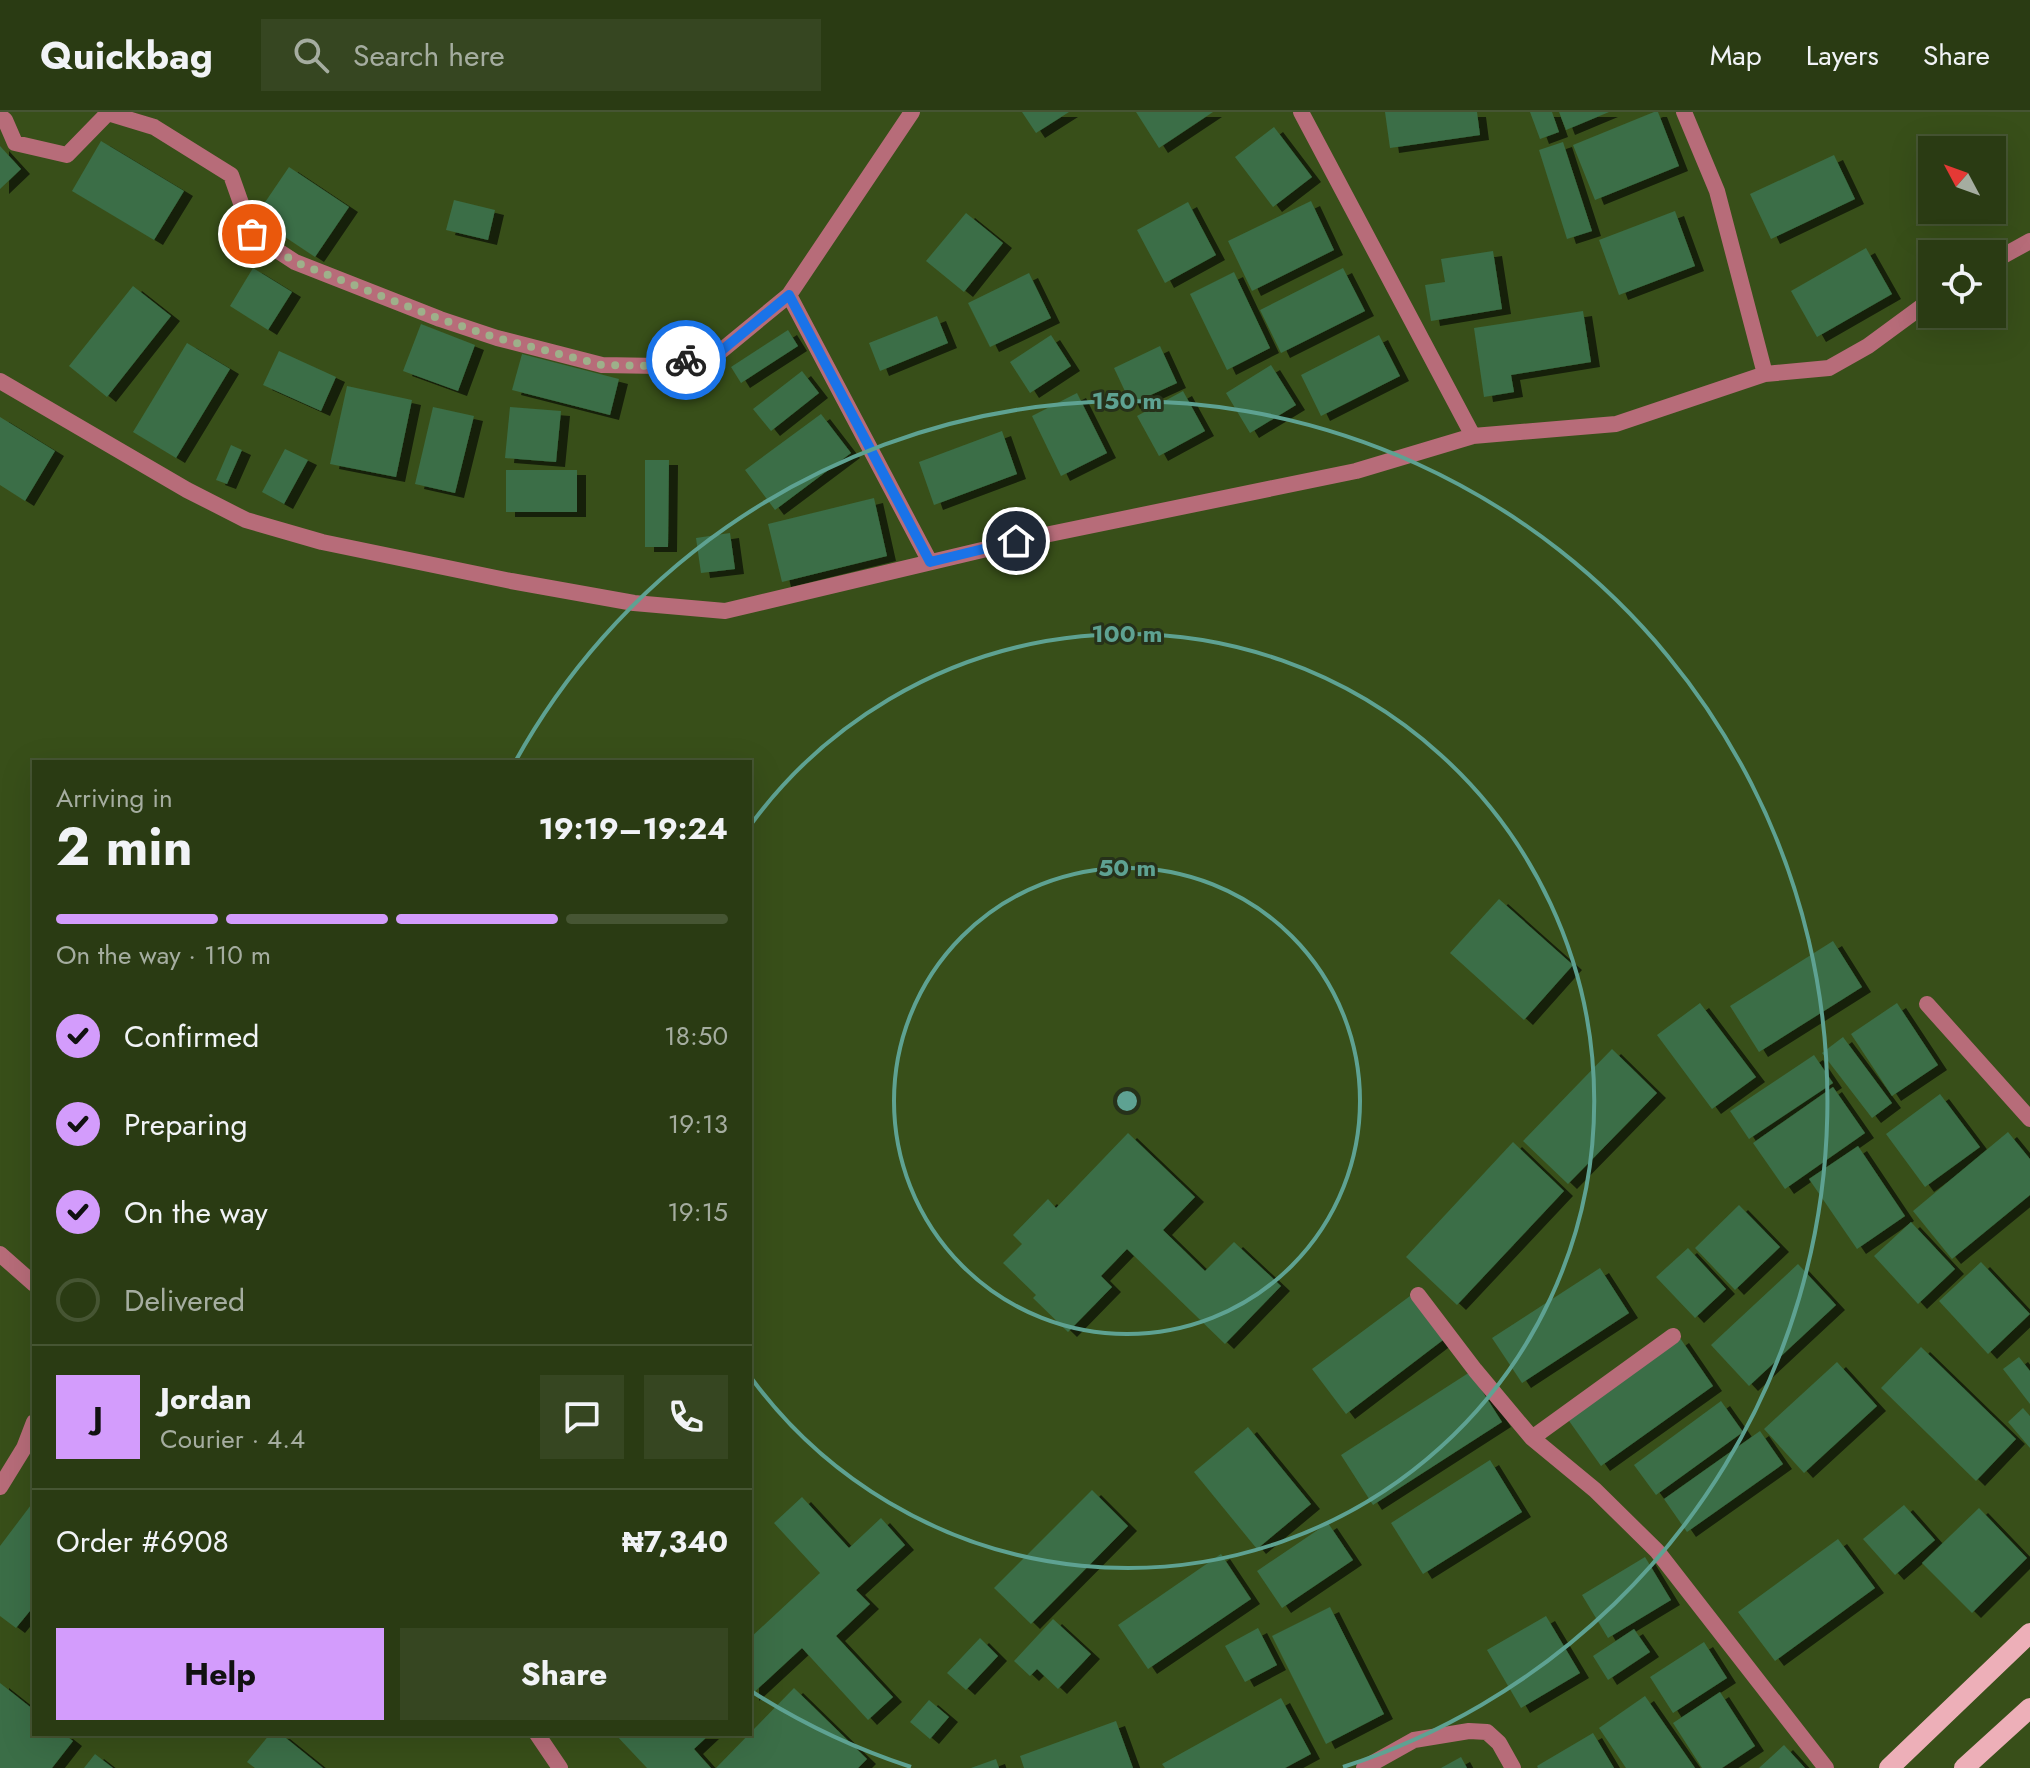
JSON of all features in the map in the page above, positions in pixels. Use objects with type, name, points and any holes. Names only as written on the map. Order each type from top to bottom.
[{"type":"main road","points":[[1889,1768],[2030,1633]]},
{"type":"main road","points":[[1964,1768],[2030,1708]]},
{"type":"street","points":[[0,116],[5,120],[15,143],[67,155],[108,113],[154,127],[231,175],[252,234],[295,262],[497,338],[602,365],[659,366],[721,351],[789,295],[912,112]]},
{"type":"street","points":[[1301,112],[1473,436]]},
{"type":"street","points":[[1684,112],[1717,191],[1765,374]]},
{"type":"street","points":[[2006,254],[2030,241]]},
{"type":"street","points":[[789,295],[930,562]]},
{"type":"street","points":[[0,381],[187,490],[246,520],[322,542],[511,581],[634,603],[725,611],[1045,535],[1356,471],[1473,436],[1616,424],[1765,374],[1829,368],[1868,346],[1918,309]]},
{"type":"street","points":[[1927,1004],[2030,1119]]},
{"type":"street","points":[[0,1254],[32,1282]]},
{"type":"street","points":[[1418,1295],[1532,1438],[1595,1490],[1657,1551],[1826,1768]]},
{"type":"street","points":[[1532,1438],[1673,1336]]},
{"type":"street","points":[[0,1487],[24,1448],[32,1427]]},
{"type":"street","points":[[1364,1768],[1414,1740],[1469,1731],[1487,1732],[1499,1743],[1513,1768]]},
{"type":"street","points":[[538,1736],[560,1768]]},
{"type":"building","points":[[1022,112],[1069,112],[1036,133]]},
{"type":"building","points":[[1136,112],[1213,112],[1159,148]]},
{"type":"building","points":[[1385,112],[1477,112],[1480,135],[1390,148]]},
{"type":"building","points":[[1530,112],[1552,112],[1559,132],[1540,139]]},
{"type":"building","points":[[1559,112],[1609,112],[1566,130]]},
{"type":"building","points":[[1658,112],[1679,166],[1595,200],[1573,145]]},
{"type":"building","points":[[1274,127],[1312,177],[1273,207],[1235,157]]},
{"type":"building","points":[[101,141],[184,191],[154,240],[72,191]]},
{"type":"building","points":[[1563,142],[1592,231],[1567,239],[1539,150]]},
{"type":"building","points":[[0,146],[21,169],[0,189]]},
{"type":"building","points":[[1834,155],[1855,199],[1771,239],[1750,194]]},
{"type":"building","points":[[289,167],[349,207],[315,257],[255,217]]},
{"type":"building","points":[[454,200],[495,210],[488,240],[446,230]]},
{"type":"building","points":[[1311,201],[1334,250],[1252,291],[1228,241]]},
{"type":"building","points":[[1188,202],[1216,255],[1165,283],[1137,230]]},
{"type":"building","points":[[1675,211],[1695,266],[1619,295],[1599,240]]},
{"type":"building","points":[[966,213],[1003,243],[964,292],[926,261]]},
{"type":"building","points":[[1866,248],[1892,294],[1817,337],[1791,291]]},
{"type":"building","points":[[1493,251],[1502,309],[1431,321],[1425,285],[1445,282],[1441,259]]},
{"type":"building","points":[[253,268],[292,292],[268,330],[230,306]]},
{"type":"building","points":[[1343,268],[1365,311],[1281,353],[1260,310]]},
{"type":"building","points":[[1234,272],[1270,348],[1227,370],[1190,294]]},
{"type":"building","points":[[1029,273],[1051,318],[990,347],[968,303]]},
{"type":"building","points":[[133,286],[171,316],[107,397],[69,366]]},
{"type":"building","points":[[1583,311],[1591,362],[1511,375],[1514,392],[1484,397],[1474,328]]},
{"type":"building","points":[[937,316],[948,343],[880,371],[869,343]]},
{"type":"building","points":[[421,324],[475,345],[458,391],[403,371]]},
{"type":"building","points":[[788,330],[798,346],[741,383],[731,367]]},
{"type":"building","points":[[1051,335],[1071,366],[1030,393],[1010,362]]},
{"type":"building","points":[[1379,335],[1400,376],[1321,416],[1301,375]]},
{"type":"building","points":[[187,343],[230,369],[176,458],[133,432]]},
{"type":"building","points":[[1160,346],[1177,383],[1131,404],[1114,368]]},
{"type":"building","points":[[279,351],[336,377],[321,411],[263,385]]},
{"type":"building","points":[[522,354],[619,379],[610,415],[512,390]]},
{"type":"building","points":[[1271,365],[1296,405],[1250,433],[1226,393]]},
{"type":"building","points":[[802,371],[819,393],[771,431],[753,409]]},
{"type":"building","points":[[347,386],[412,400],[396,477],[330,464]]},
{"type":"building","points":[[1183,391],[1205,431],[1159,456],[1137,416]]},
{"type":"building","points":[[1077,393],[1107,453],[1061,476],[1032,416]]},
{"type":"building","points":[[433,407],[474,416],[455,493],[415,484]]},
{"type":"building","points":[[510,407],[561,411],[556,462],[505,458]]},
{"type":"building","points":[[821,414],[851,453],[775,510],[745,470]]},
{"type":"building","points":[[0,417],[55,451],[25,501],[0,485]]},
{"type":"building","points":[[1002,431],[1017,474],[934,505],[919,462]]},
{"type":"building","points":[[231,445],[242,450],[227,484],[216,480]]},
{"type":"building","points":[[285,449],[308,460],[284,504],[262,492]]},
{"type":"building","points":[[645,460],[669,460],[668,547],[645,547]]},
{"type":"building","points":[[506,470],[577,470],[577,512],[506,512]]},
{"type":"building","points":[[874,498],[887,556],[782,582],[768,524]]},
{"type":"building","points":[[730,533],[735,569],[701,573],[696,538]]},
{"type":"building","points":[[1499,899],[1573,965],[1524,1020],[1450,953]]},
{"type":"building","points":[[1833,941],[1862,987],[1759,1052],[1730,1006]]},
{"type":"building","points":[[1700,1003],[1756,1077],[1712,1109],[1657,1035]]},
{"type":"building","points":[[1897,1003],[1938,1065],[1892,1096],[1851,1034]]},
{"type":"building","points":[[1843,1037],[1892,1103],[1872,1118],[1822,1053]]},
{"type":"building","points":[[1612,1049],[1657,1093],[1568,1184],[1523,1141]]},
{"type":"building","points":[[1814,1055],[1833,1083],[1749,1139],[1730,1111]]},
{"type":"building","points":[[1833,1087],[1865,1133],[1785,1189],[1753,1143]]},
{"type":"building","points":[[1940,1094],[1980,1147],[1925,1187],[1886,1134]]},
{"type":"building","points":[[2008,1132],[2030,1159],[2030,1195],[1952,1259],[1913,1211]]},
{"type":"building","points":[[1128,1133],[1195,1197],[1163,1230],[1205,1271],[1234,1242],[1281,1286],[1225,1344],[1127,1249],[1101,1276],[1112,1287],[1068,1332],[1003,1263],[1022,1244],[1013,1235],[1048,1199],[1056,1208]]},
{"type":"building","points":[[1513,1142],[1564,1191],[1457,1305],[1406,1257]]},
{"type":"building","points":[[1858,1146],[1905,1216],[1857,1249],[1809,1179]]},
{"type":"building","points":[[1739,1205],[1780,1247],[1735,1290],[1695,1248]]},
{"type":"building","points":[[1911,1222],[1955,1269],[1918,1304],[1874,1256]]},
{"type":"building","points":[[1688,1248],[1726,1289],[1695,1318],[1656,1277]]},
{"type":"building","points":[[1981,1262],[2030,1314],[1988,1354],[1939,1301]]},
{"type":"building","points":[[1798,1264],[1836,1305],[1749,1386],[1711,1345]]},
{"type":"building","points":[[1600,1268],[1629,1313],[1522,1383],[1492,1338]]},
{"type":"building","points":[[1410,1296],[1443,1340],[1346,1414],[1312,1369]]},
{"type":"building","points":[[1680,1338],[1713,1386],[1601,1466],[1567,1418]]},
{"type":"building","points":[[1921,1347],[2016,1439],[1976,1481],[1881,1388]]},
{"type":"building","points":[[2019,1357],[2030,1371],[2030,1404],[2003,1369]]},
{"type":"building","points":[[1837,1362],[1877,1406],[1804,1473],[1764,1429]]},
{"type":"building","points":[[1470,1372],[1502,1422],[1373,1505],[1341,1455]]},
{"type":"building","points":[[1721,1401],[1743,1432],[1656,1495],[1634,1465]]},
{"type":"building","points":[[2023,1408],[2030,1416],[2030,1448],[2008,1422]]},
{"type":"building","points":[[1248,1427],[1311,1504],[1257,1549],[1194,1472]]},
{"type":"building","points":[[1760,1431],[1783,1464],[1687,1532],[1664,1499]]},
{"type":"building","points":[[1490,1460],[1522,1512],[1423,1574],[1391,1523]]},
{"type":"building","points":[[1092,1490],[1128,1526],[1031,1624],[994,1588]]},
{"type":"building","points":[[802,1497],[849,1548],[881,1518],[905,1545],[856,1590],[870,1604],[836,1636],[893,1697],[868,1720],[802,1648],[752,1694],[752,1636],[820,1573],[774,1523]]},
{"type":"building","points":[[32,1504],[32,1608],[16,1628],[0,1616],[0,1546]]},
{"type":"building","points":[[1904,1505],[1935,1540],[1895,1575],[1863,1539]]},
{"type":"building","points":[[1979,1508],[2027,1558],[1972,1613],[1922,1563]]},
{"type":"building","points":[[1328,1523],[1353,1560],[1282,1608],[1257,1571]]},
{"type":"building","points":[[1838,1539],[1875,1588],[1775,1661],[1738,1612]]},
{"type":"building","points":[[1221,1554],[1251,1599],[1148,1669],[1118,1625]]},
{"type":"building","points":[[1645,1557],[1671,1600],[1608,1638],[1582,1595]]},
{"type":"building","points":[[1330,1607],[1384,1714],[1326,1744],[1272,1636]]},
{"type":"building","points":[[1546,1616],[1580,1673],[1521,1708],[1487,1650]]},
{"type":"building","points":[[1053,1619],[1091,1654],[1058,1689],[1037,1669],[1030,1676],[1014,1661]]},
{"type":"building","points":[[1258,1628],[1277,1665],[1245,1682],[1225,1646]]},
{"type":"building","points":[[1634,1629],[1650,1652],[1608,1680],[1593,1656]]},
{"type":"building","points":[[980,1638],[998,1656],[966,1690],[947,1673]]},
{"type":"building","points":[[1704,1642],[1727,1678],[1673,1713],[1650,1677]]},
{"type":"building","points":[[0,1683],[32,1708],[32,1736],[67,1736],[73,1741],[52,1768],[0,1768]]},
{"type":"building","points":[[794,1688],[867,1759],[858,1768],[716,1768],[747,1736],[752,1736],[752,1731]]},
{"type":"building","points":[[1720,1692],[1755,1746],[1722,1768],[1702,1768],[1673,1723]]},
{"type":"building","points":[[1645,1696],[1695,1768],[1626,1768],[1599,1728]]},
{"type":"building","points":[[1281,1698],[1311,1754],[1285,1768],[1165,1768],[1162,1764]]},
{"type":"building","points":[[929,1700],[949,1717],[930,1739],[910,1722]]},
{"type":"building","points":[[1116,1721],[1133,1768],[1024,1768],[1020,1756]]},
{"type":"building","points":[[1593,1733],[1614,1768],[1538,1768],[1537,1766]]},
{"type":"building","points":[[268,1736],[283,1736],[323,1768],[255,1768],[247,1762]]},
{"type":"building","points":[[617,1736],[708,1736],[694,1749],[711,1768],[647,1768]]},
{"type":"building","points":[[1784,1745],[1805,1768],[1759,1768]]},
{"type":"building","points":[[95,1754],[113,1768],[84,1768]]},
{"type":"building","points":[[1461,1757],[1467,1768],[1441,1768]]},
{"type":"building","points":[[996,1759],[999,1768],[971,1768]]},
{"type":"way so far","points":[[252,234],[295,262],[497,338],[602,365],[659,366],[686,360]]},
{"type":"route","points":[[686,360],[721,351],[789,295],[930,562],[1016,541]]}]
